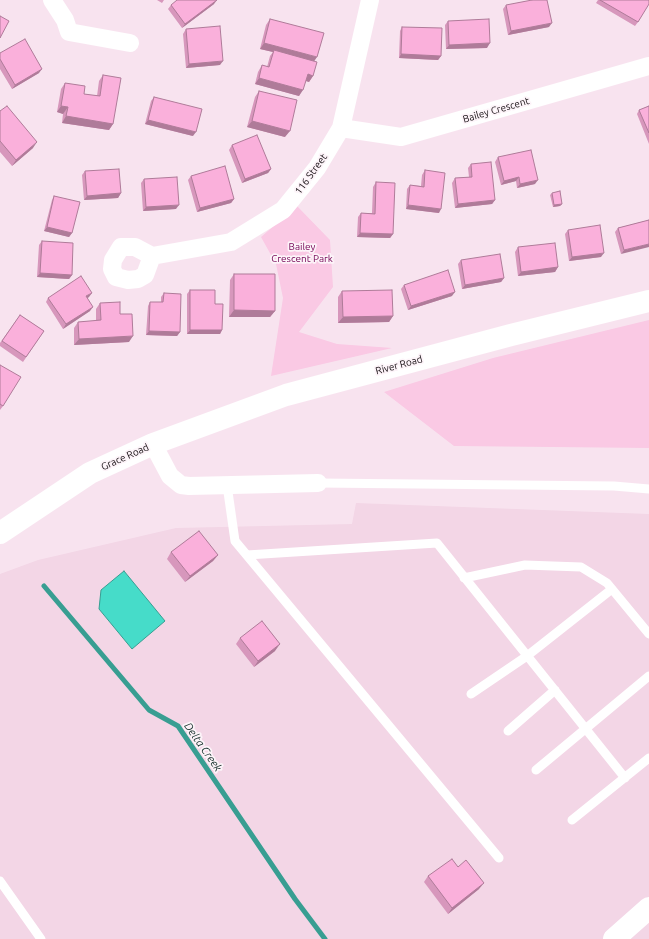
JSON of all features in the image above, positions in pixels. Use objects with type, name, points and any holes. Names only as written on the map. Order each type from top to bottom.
[{"type":"main road","name":"River Road","points":[[153,444],[286,396],[511,335],[649,301]]},
{"type":"main road","name":"Grace Road","points":[[0,533],[90,473],[153,444]]},
{"type":"main road","points":[[614,939],[649,908]]},
{"type":"street","points":[[52,0],[65,20],[69,32],[130,43]]},
{"type":"street","name":"116 Street","points":[[152,256],[231,242],[284,210],[317,168],[342,128],[370,0]]},
{"type":"street","name":"Bailey Crescent","points":[[342,128],[401,137],[649,66]]},
{"type":"street","name":"Grace Road","points":[[153,444],[170,476],[181,484],[190,486],[318,483]]},
{"type":"lane","points":[[318,483],[614,486],[649,488]]},
{"type":"lane","points":[[227,485],[235,541],[499,858]]},
{"type":"lane","points":[[247,556],[436,543],[625,778]]},
{"type":"lane","points":[[464,578],[525,564],[581,567],[607,583],[649,634]]},
{"type":"lane","points":[[471,694],[527,656],[612,589]]},
{"type":"lane","points":[[536,770],[649,676]]},
{"type":"lane","points":[[508,731],[555,690]]},
{"type":"lane","points":[[572,820],[649,758]]},
{"type":"lane","points":[[0,881],[41,939]]},
{"type":"shaded area","points":[[356,503],[649,514],[649,939],[0,939],[0,574],[38,560],[176,528],[352,524]]},
{"type":"shaded area","points":[[124,571],[165,621],[132,649],[99,609],[101,590]]},
{"type":"green space","name":"Bailey Crescent Park","points":[[297,206],[330,240],[333,287],[299,332],[337,344],[392,348],[271,376],[283,298],[276,264],[261,237]]},
{"type":"green space","points":[[649,320],[649,448],[454,446],[384,392],[493,358]]},
{"type":"building","points":[[177,0],[217,0],[185,24],[171,5]]},
{"type":"building","points":[[532,0],[547,0],[552,23],[511,31],[506,5]]},
{"type":"building","points":[[600,0],[649,0],[649,4],[638,22]]},
{"type":"building","points":[[0,16],[9,21],[0,38]]},
{"type":"building","points":[[270,19],[324,33],[317,57],[264,43]]},
{"type":"building","points":[[489,19],[490,43],[449,45],[448,21]]},
{"type":"building","points":[[220,26],[223,61],[189,64],[186,29]]},
{"type":"building","points":[[402,27],[442,28],[441,56],[401,54]]},
{"type":"building","points":[[25,39],[42,69],[15,85],[0,59],[0,53]]},
{"type":"building","points":[[274,50],[317,62],[313,76],[308,74],[303,90],[259,78],[262,65],[269,67]]},
{"type":"building","points":[[103,75],[121,78],[113,124],[66,116],[68,107],[61,106],[65,83],[85,86],[84,94],[100,96]]},
{"type":"building","points":[[259,91],[297,100],[290,131],[252,121]]},
{"type":"building","points":[[154,97],[202,109],[196,132],[148,120]]},
{"type":"building","points":[[7,106],[37,142],[16,160],[0,141],[0,111]]},
{"type":"building","points":[[649,106],[649,133],[639,110]]},
{"type":"building","points":[[257,135],[271,169],[245,179],[232,145]]},
{"type":"building","points":[[531,150],[538,180],[520,184],[519,177],[504,181],[498,157]]},
{"type":"building","points":[[491,162],[495,200],[458,204],[455,178],[472,177],[471,164]]},
{"type":"building","points":[[225,166],[234,199],[200,208],[191,176]]},
{"type":"building","points":[[119,169],[121,193],[87,196],[85,171]]},
{"type":"building","points":[[425,170],[445,173],[441,209],[408,205],[410,185],[424,187]]},
{"type":"building","points":[[177,177],[179,205],[146,207],[144,179]]},
{"type":"building","points":[[376,182],[395,183],[393,234],[360,233],[361,213],[375,214]]},
{"type":"building","points":[[560,191],[562,204],[554,205],[552,193]]},
{"type":"building","points":[[54,196],[80,202],[72,233],[47,227]]},
{"type":"building","points":[[649,220],[649,244],[624,250],[618,228]]},
{"type":"building","points":[[600,225],[604,253],[572,257],[568,230]]},
{"type":"building","points":[[42,241],[73,243],[72,275],[40,273]]},
{"type":"building","points":[[555,243],[558,267],[521,272],[518,247]]},
{"type":"building","points":[[500,254],[504,278],[465,285],[461,260]]},
{"type":"building","points":[[448,270],[455,292],[411,306],[404,285]]},
{"type":"building","points":[[234,274],[275,274],[275,311],[234,310]]},
{"type":"building","points":[[81,276],[92,293],[86,296],[93,307],[66,324],[48,298]]},
{"type":"building","points":[[190,290],[215,290],[215,304],[223,304],[222,330],[190,330]]},
{"type":"building","points":[[392,290],[393,316],[343,317],[342,291]]},
{"type":"building","points":[[164,293],[181,294],[180,332],[149,331],[150,302],[163,302]]},
{"type":"building","points":[[120,302],[120,314],[132,314],[133,336],[79,339],[78,322],[101,320],[100,303]]},
{"type":"building","points":[[20,315],[44,331],[26,357],[2,341]]},
{"type":"building","points":[[0,365],[21,377],[3,406],[0,404]]},
{"type":"building","points":[[199,531],[218,555],[190,576],[171,552]]},
{"type":"building","points":[[262,621],[280,644],[258,661],[240,638]]},
{"type":"building","points":[[452,859],[458,867],[466,860],[484,883],[452,908],[428,876]]},
{"type":"waterway","name":"Delta Creek","points":[[44,586],[149,710],[178,726],[295,899],[325,939]]}]
